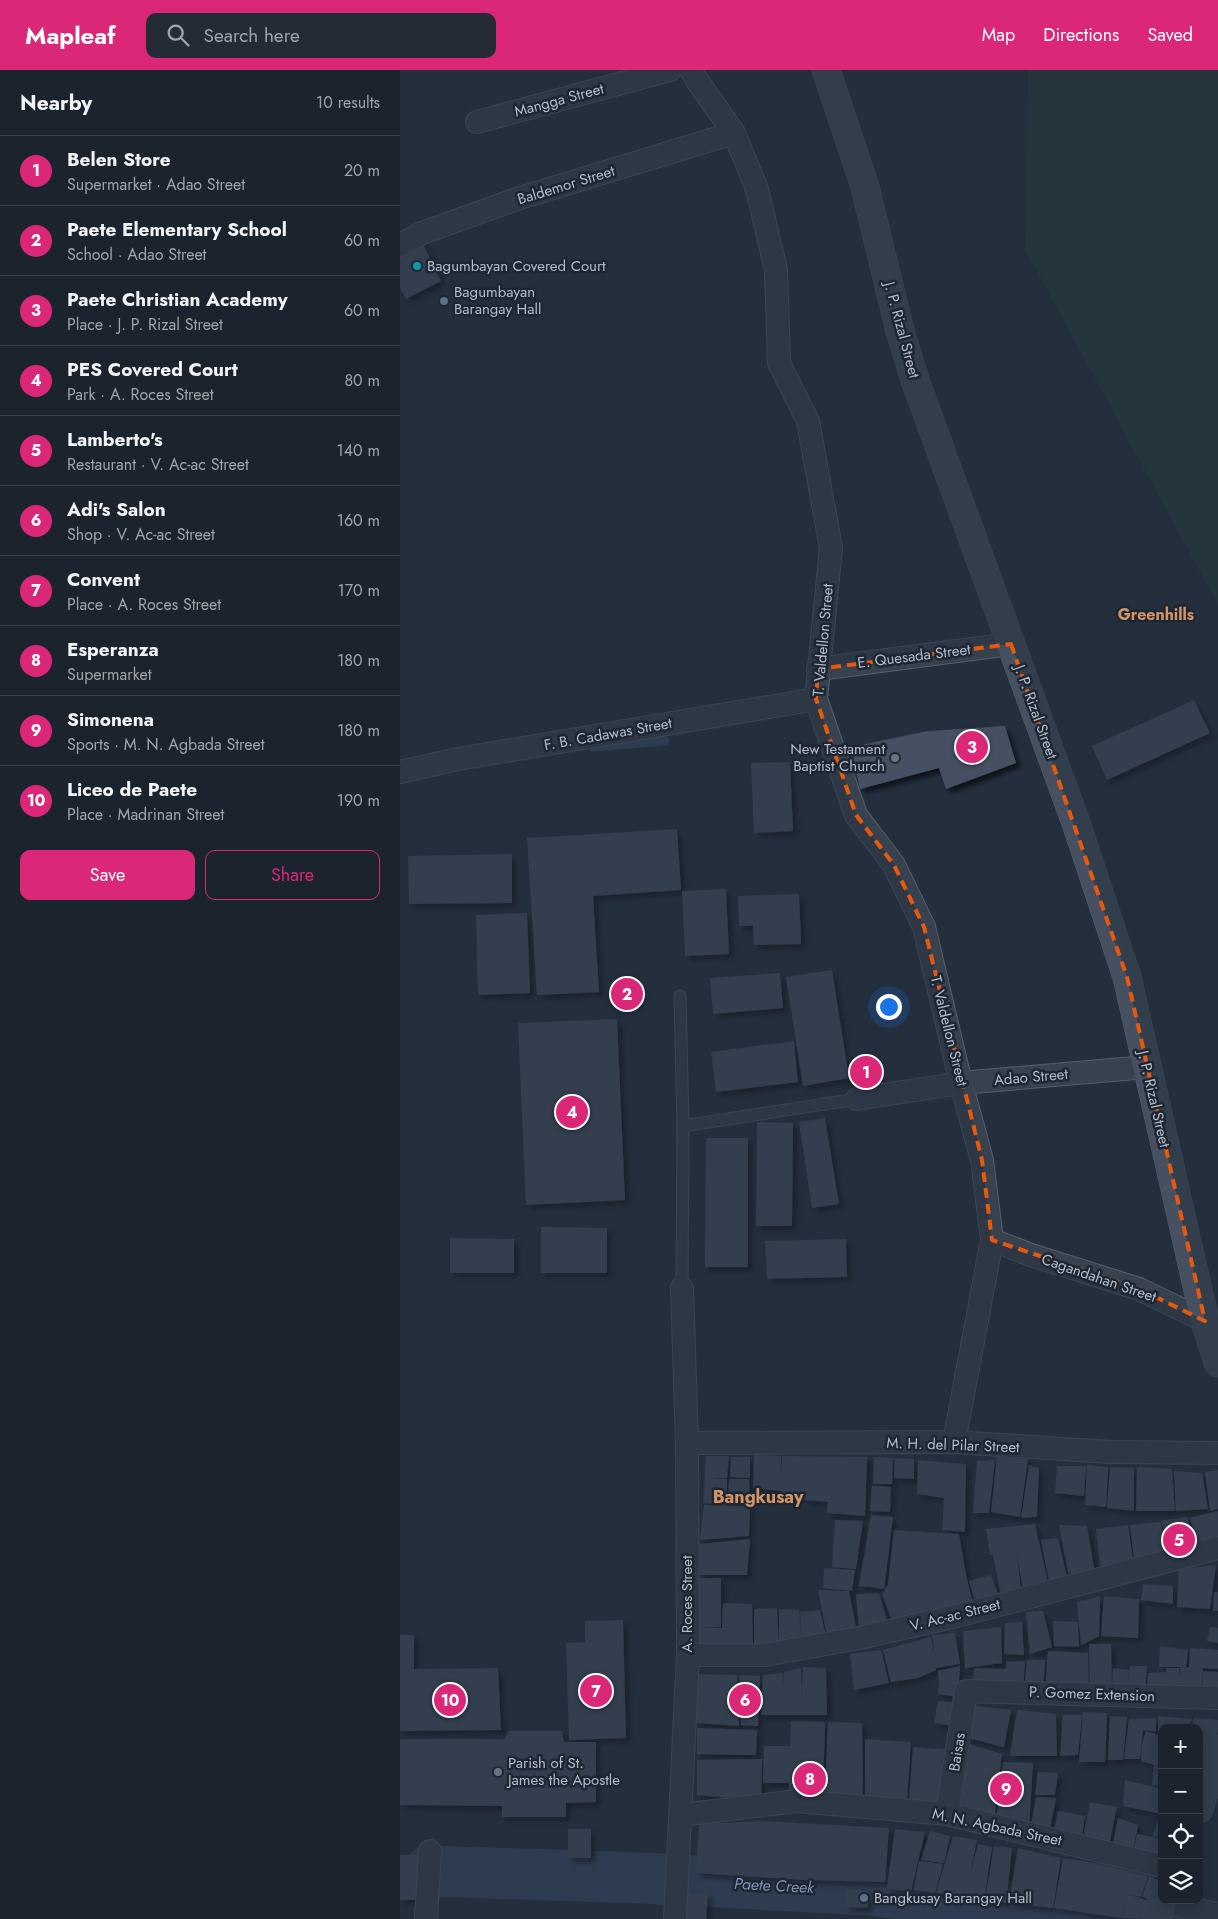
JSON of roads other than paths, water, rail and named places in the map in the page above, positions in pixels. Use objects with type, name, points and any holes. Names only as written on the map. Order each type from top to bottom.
[{"type":"main road","name":"J. P. Rizal Street","points":[[826,70],[865,187],[900,331],[915,380],[1076,823],[1127,977],[1205,1320],[1218,1363]]},
{"type":"main road","points":[[1206,1806],[1218,1749]]},
{"type":"street","name":"Mangga Street","points":[[477,122],[670,70]]},
{"type":"street","name":"T. Valdellon Street","points":[[691,70],[734,133],[757,189],[776,270],[779,363],[808,421],[831,548],[816,699],[856,815],[894,865],[924,927],[961,1082],[982,1160],[992,1240],[954,1442]]},
{"type":"street","name":"Baldemor Street","points":[[400,245],[422,233],[520,198],[734,133]]},
{"type":"street","name":"E. Quesada Street","points":[[818,669],[1011,644]]},
{"type":"street","name":"F. B. Cadawas Street","points":[[400,772],[458,760],[816,699]]},
{"type":"street","name":"Adao Street","points":[[857,1099],[961,1082],[1147,1067]]},
{"type":"street","name":"Cagandahan Street","points":[[992,1240],[1031,1255],[1139,1289],[1205,1320]]},
{"type":"street","name":"A. Roces Street","points":[[675,1919],[688,1655],[687,1443],[682,1288]]},
{"type":"street","name":"M. H. del Pilar Street","points":[[687,1443],[954,1442],[1110,1452],[1218,1453]]},
{"type":"street","name":"V. Ac-ac Street","points":[[688,1655],[765,1655],[859,1638],[957,1616],[1218,1548]]},
{"type":"street","name":"P. Gomez Extension","points":[[966,1691],[1218,1698]]},
{"type":"street","name":"Baisas","points":[[947,1814],[966,1691]]},
{"type":"street","name":"M. N. Agbada Street","points":[[681,1815],[796,1802],[947,1814],[1158,1865]]},
{"type":"street","points":[[426,1919],[430,1860]]},
{"type":"street","points":[[1159,1910],[1218,1914]]},
{"type":"lane","points":[[680,996],[683,1126],[682,1288]]},
{"type":"lane","points":[[683,1126],[857,1099]]},
{"type":"waterway","points":[[593,747],[665,741]]},
{"type":"waterway","name":"Paete Creek","points":[[429,1871],[641,1878],[868,1890],[1116,1919]]},
{"type":"place","name":"Bagumbayan Covered Court","points":[[417,266]]},
{"type":"place","name":"Bagumbayan Barangay Hall","points":[[444,301]]},
{"type":"place","name":"Paete Christian Academy","points":[[972,747]]},
{"type":"place","name":"New Testament Baptist Church","points":[[895,758]]},
{"type":"place","name":"Paete Elementary School","points":[[627,994]]},
{"type":"place","name":"Belen Store","points":[[866,1072]]},
{"type":"place","name":"PES Covered Court","points":[[572,1112]]},
{"type":"place","name":"Lamberto's","points":[[1179,1540]]},
{"type":"place","name":"Convent","points":[[596,1691]]},
{"type":"place","name":"Liceo de Paete","points":[[450,1700]]},
{"type":"place","name":"Adi's Salon","points":[[745,1700]]},
{"type":"place","name":"Parish of St. James the Apostle","points":[[498,1772]]},
{"type":"place","name":"Esperanza","points":[[810,1779]]},
{"type":"place","name":"Simonena","points":[[1006,1789]]},
{"type":"place","name":"Bangkusay Barangay Hall","points":[[864,1898]]},
{"type":"district","name":"Greenhills","points":[[1156,614]]},
{"type":"district","name":"Bangkusay","points":[[758,1497]]}]
